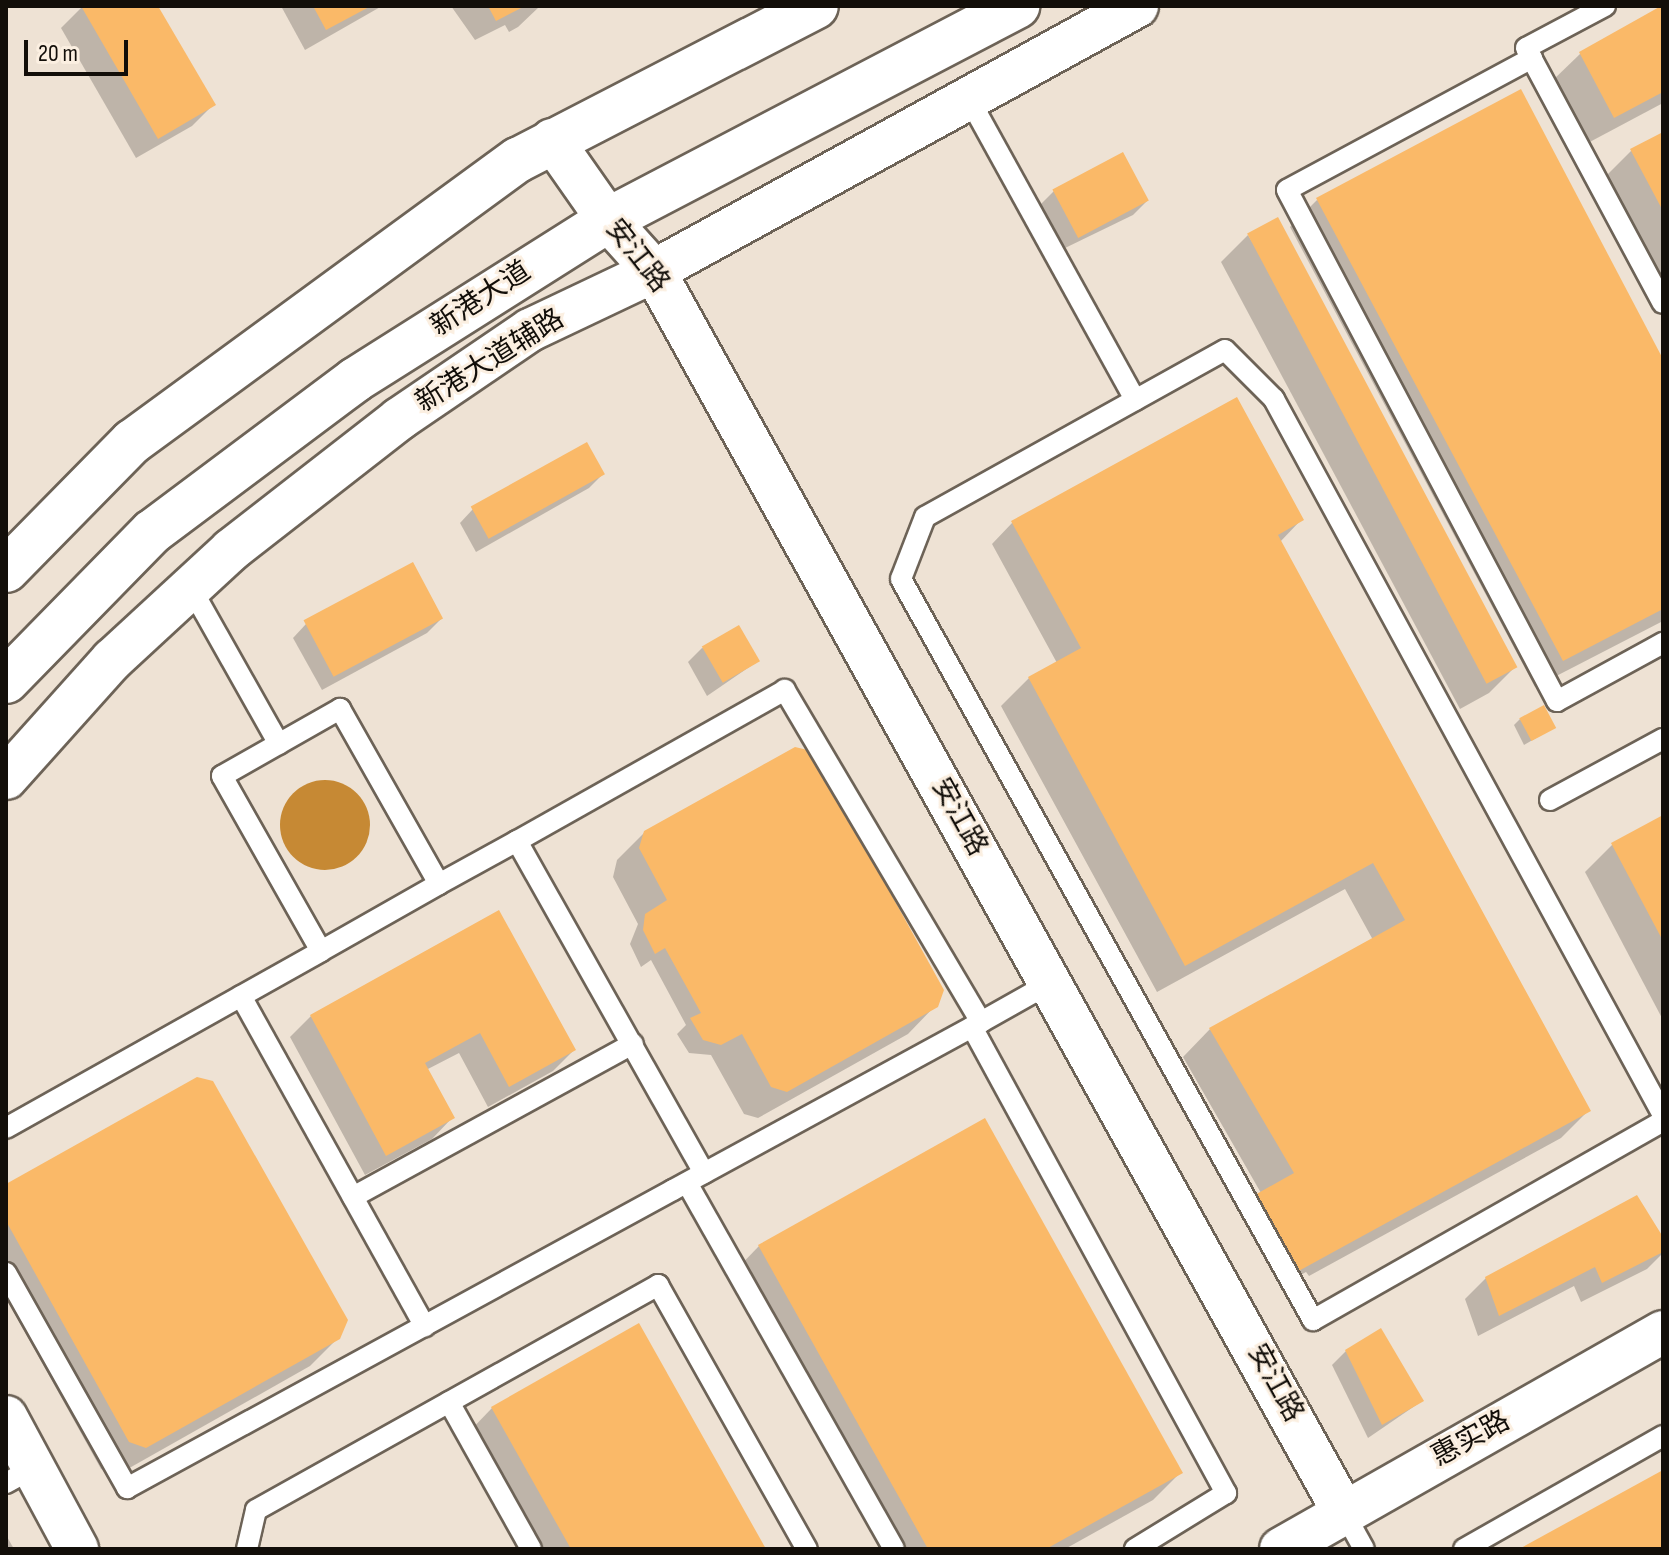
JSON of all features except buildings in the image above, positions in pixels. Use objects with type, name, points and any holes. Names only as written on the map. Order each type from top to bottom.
[{"type":"main road","points":[[6,570],[132,442],[552,140],[816,6]]},
{"type":"main road","name":"新港大道","points":[[6,681],[152,532],[355,380],[608,220],[1018,6]]},
{"type":"street","name":"新港大道辅路","points":[[6,778],[112,660],[191,588],[399,419],[530,330],[654,271],[1137,6]]},
{"type":"street","name":"安江路","points":[[552,140],[608,220],[654,271],[1052,982],[1343,1511]]},
{"type":"street","name":"惠实路","points":[[1281,1549],[1343,1511],[1663,1332]]},
{"type":"street","points":[[6,1417],[20,1476],[77,1549]]},
{"type":"lane","points":[[1605,6],[1526,48],[1663,303]]},
{"type":"lane","points":[[1532,58],[1287,190],[1557,701],[1663,643]]},
{"type":"lane","points":[[968,97],[1135,400]]},
{"type":"lane","points":[[1225,350],[1274,399],[1663,1118],[1313,1320],[901,579],[925,517],[1225,350]]},
{"type":"lane","points":[[191,588],[279,744]]},
{"type":"lane","points":[[6,1128],[785,690],[976,1025],[1226,1493],[1135,1549]]},
{"type":"lane","points":[[321,951],[222,776],[340,709],[439,884]]},
{"type":"lane","points":[[1550,800],[1663,739]]},
{"type":"lane","points":[[517,841],[633,1044],[696,1178],[894,1549]]},
{"type":"lane","points":[[6,1273],[127,1488],[1052,982]]},
{"type":"lane","points":[[241,996],[425,1326]]},
{"type":"lane","points":[[353,1197],[633,1044]]},
{"type":"lane","points":[[247,1549],[256,1510],[658,1285],[807,1549]]},
{"type":"lane","points":[[449,1402],[531,1549]]},
{"type":"lane","points":[[1464,1549],[1663,1436]]},
{"type":"lane","points":[[1343,1511],[1364,1549]]},
{"type":"shaded area","points":[[325,780],[342,784],[357,793],[366,808],[370,825],[366,842],[357,857],[342,866],[325,870],[308,866],[293,857],[284,842],[280,825],[284,808],[293,793],[308,784]]}]
